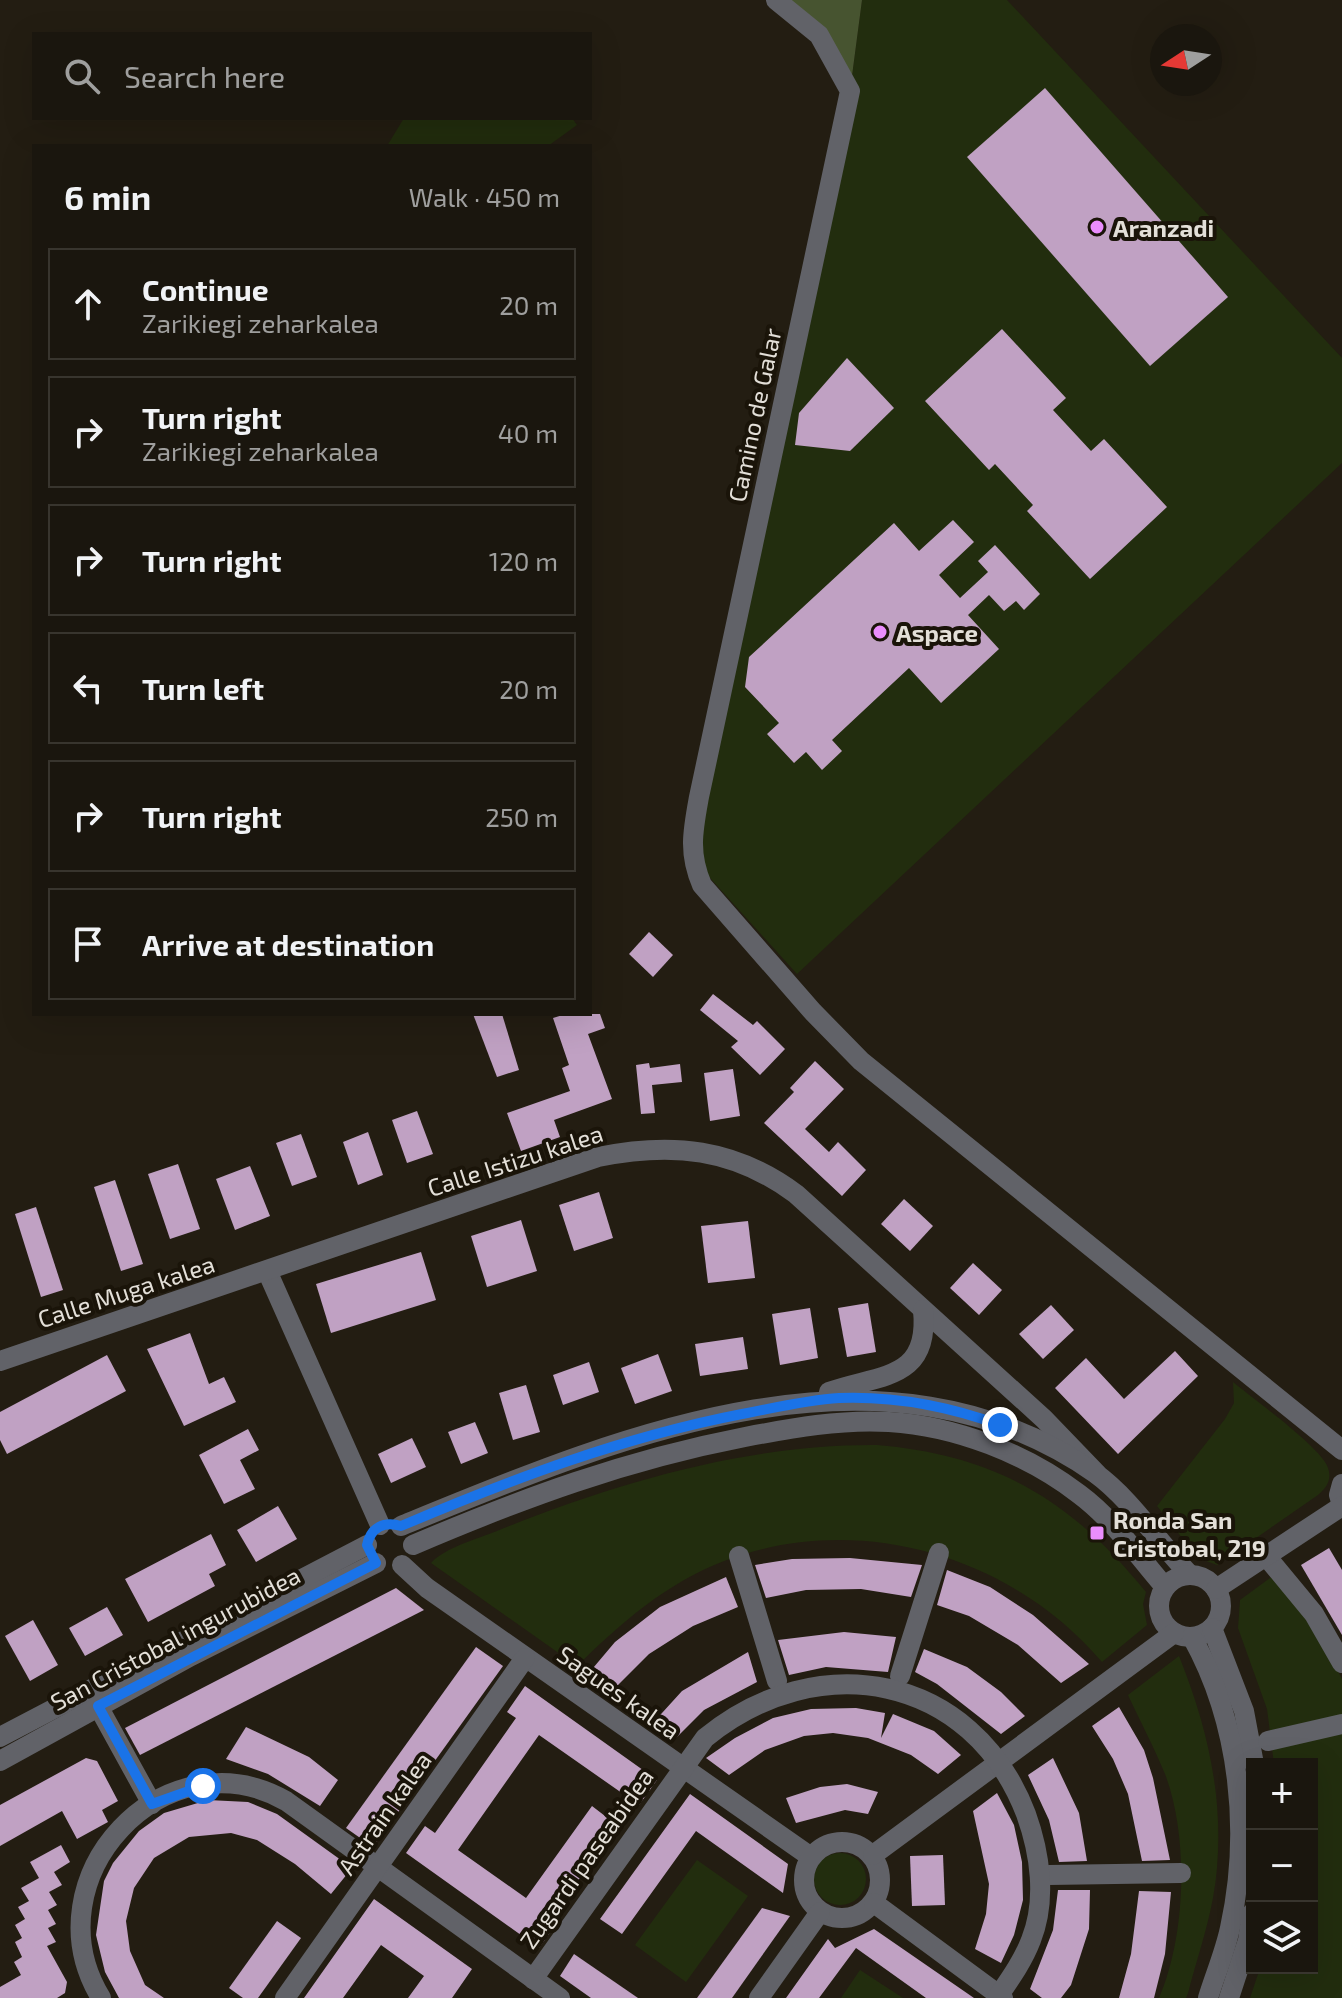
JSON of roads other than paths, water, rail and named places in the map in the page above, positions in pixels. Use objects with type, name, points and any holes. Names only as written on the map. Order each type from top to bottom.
[{"type":"street","name":"Camino de Galar","points":[[776,0],[819,35],[850,91],[699,797],[691,841],[694,867],[702,885],[813,1012],[861,1061],[1342,1450]]},
{"type":"street","name":"Calle Istizu kalea","points":[[268,1273],[598,1157],[663,1147],[695,1150],[771,1175],[796,1194],[1044,1419],[1097,1474]]},
{"type":"street","points":[[268,1273],[380,1525]]},
{"type":"street","name":"Calle Muga kalea","points":[[0,1361],[268,1273]]},
{"type":"street","points":[[923,1310],[922,1340],[910,1364],[898,1373],[798,1403],[689,1424],[533,1472],[401,1526],[380,1525],[373,1530],[372,1554],[384,1568],[402,1565],[413,1545],[545,1490],[611,1468],[794,1428],[891,1422],[977,1440],[1047,1472],[1118,1528],[1165,1587]]},
{"type":"street","points":[[798,1403],[877,1399],[964,1412],[1059,1452],[1097,1474],[1190,1575]]},
{"type":"street","points":[[1216,1589],[1342,1505],[1339,1495],[1342,1484]]},
{"type":"street","points":[[401,1526],[409,1534],[413,1545]]},
{"type":"street","points":[[900,1676],[939,1553]]},
{"type":"street","name":"San Cristobal ingurubidea","points":[[0,1761],[372,1554]]},
{"type":"street","name":"San Cristobal ingurubidea","points":[[0,1737],[372,1554]]},
{"type":"street","points":[[739,1556],[777,1681]]},
{"type":"street","points":[[1266,1556],[1314,1614],[1342,1663]]},
{"type":"street","name":"Sagues kalea","points":[[402,1565],[427,1588],[525,1658],[811,1857]]},
{"type":"street","points":[[1208,1998],[1230,1928],[1239,1803],[1222,1707],[1183,1635],[1161,1616],[1159,1606],[1165,1587],[1172,1580],[1190,1575],[1200,1576],[1216,1589],[1221,1609],[1212,1628],[1244,1711],[1253,1758]]},
{"type":"street","points":[[873,1855],[1183,1635],[1212,1628]]},
{"type":"street","name":"Astrain kalea","points":[[285,1998],[525,1658]]},
{"type":"street","name":"Zugardi paseabidea","points":[[533,1979],[705,1738],[744,1708],[775,1694],[814,1686],[845,1684],[927,1700],[955,1718],[999,1763],[1032,1831],[1038,1854],[1040,1892],[1032,1939],[1000,1997]]},
{"type":"street","points":[[98,1706],[152,1804]]},
{"type":"street","points":[[1268,1741],[1342,1724]]},
{"type":"street","points":[[96,1996],[85,1961],[81,1932],[86,1885],[91,1870],[112,1838],[134,1815],[152,1804],[203,1786],[252,1788],[286,1801],[560,1998]]},
{"type":"street","points":[[832,1842],[853,1842],[873,1855],[881,1880],[874,1903],[862,1914],[847,1919],[820,1912],[804,1888],[804,1873],[811,1857],[832,1842]]},
{"type":"street","points":[[1049,1875],[1181,1873]]},
{"type":"street","points":[[874,1903],[1000,1997]]},
{"type":"street","points":[[759,1998],[820,1912]]},
{"type":"street","points":[[1229,1998],[1246,1946]]},
{"type":"place","name":"Aranzadi","points":[[1097,227]]},
{"type":"place","name":"Aspace","points":[[880,632]]},
{"type":"place","name":"Ronda San Cristobal, 219","points":[[1097,1533]]}]
